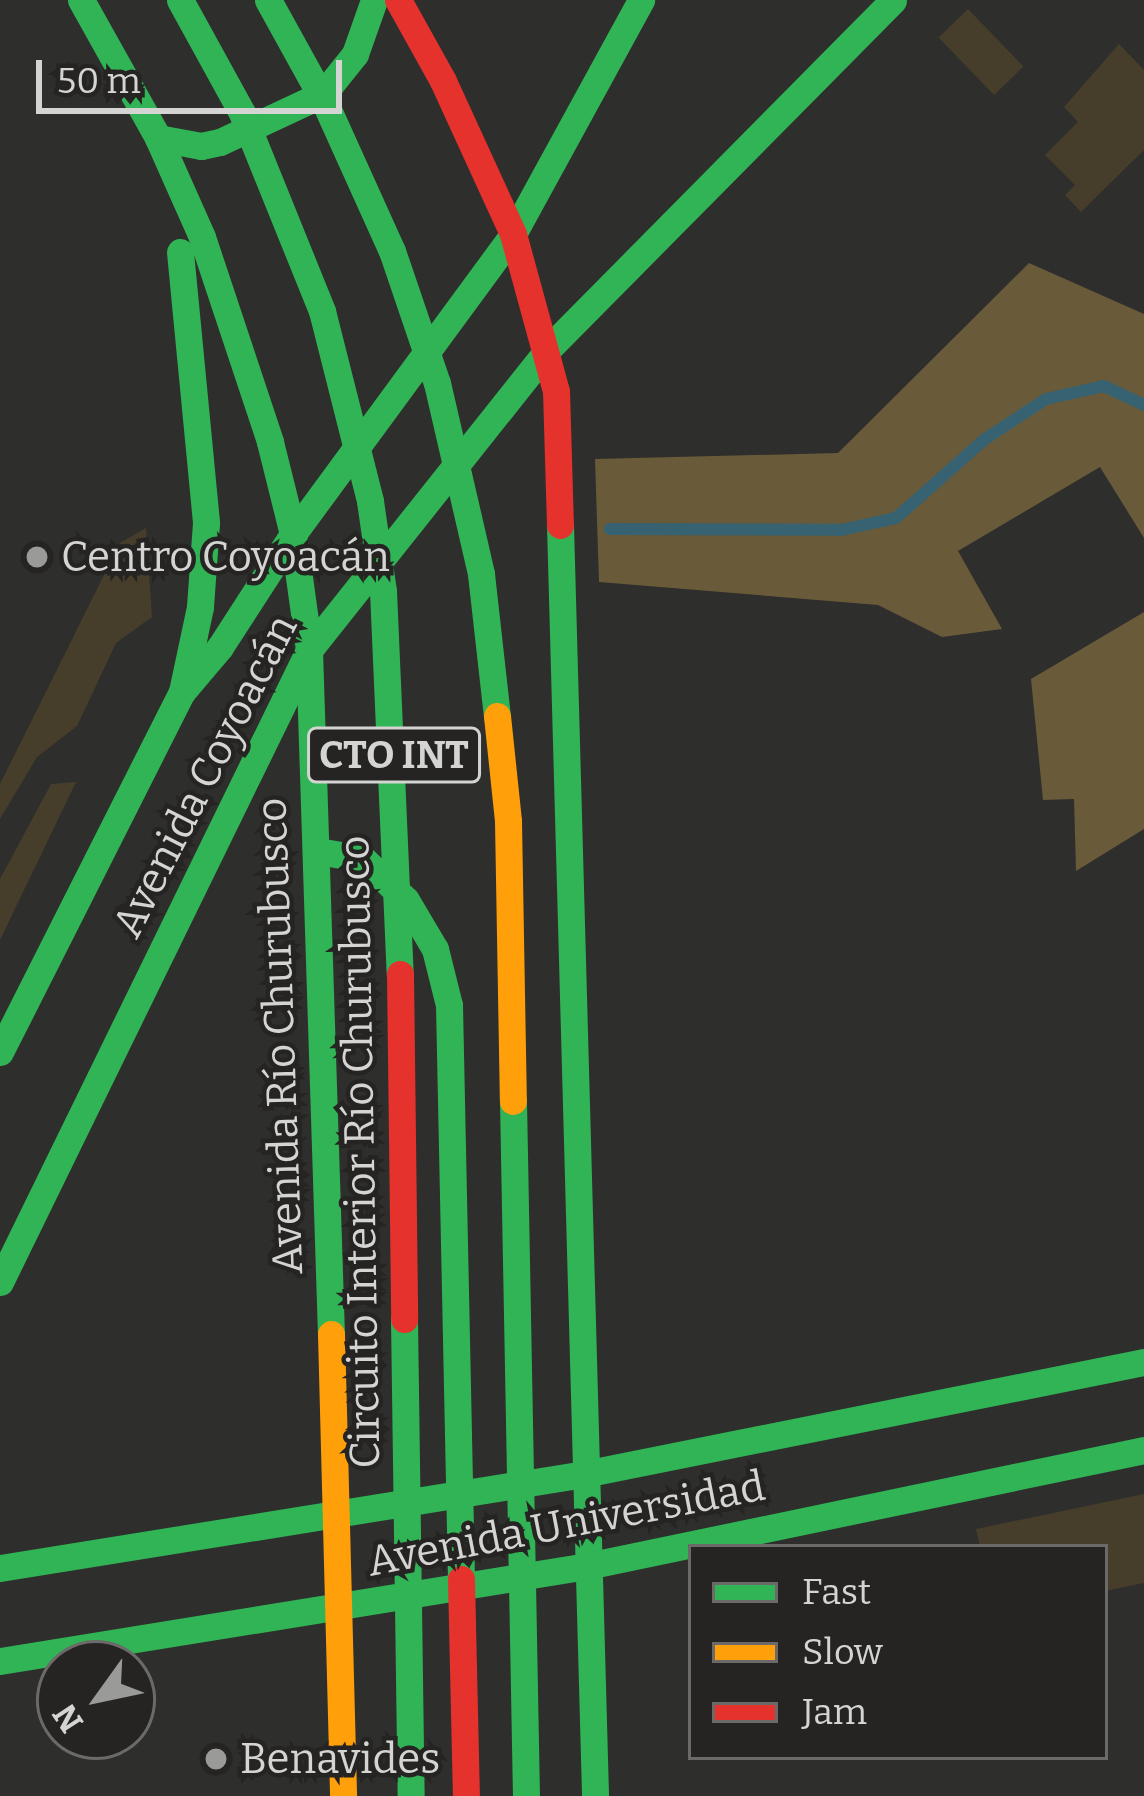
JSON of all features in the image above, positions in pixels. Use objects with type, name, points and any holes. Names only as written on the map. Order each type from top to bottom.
[{"type":"main road","name":"Avenida Río Churubusco","points":[[81,0],[158,139],[202,237],[270,442],[292,534],[309,650],[318,850],[338,1610]]},
{"type":"main road","name":"Circuito Interior Río Churubusco","points":[[180,0],[242,112],[290,221],[322,311],[370,501],[383,591],[398,842],[410,1796]]},
{"type":"main road","name":"CTO INT","points":[[268,0],[326,105],[392,251],[437,383],[482,574],[508,821],[526,1796]]},
{"type":"main road","points":[[158,139],[201,146],[220,142],[322,94],[355,54],[374,0]]},
{"type":"main road","points":[[398,0],[453,101],[513,234],[549,348],[561,447],[595,1796]]},
{"type":"main road","name":"Avenida Coyoacán","points":[[0,1052],[182,692],[220,647],[292,534],[513,234],[641,0]]},
{"type":"main road","name":"Avenida Coyoacán","points":[[0,1282],[309,650],[549,348],[893,0]]},
{"type":"main road","points":[[172,167],[206,523],[200,608],[182,692]]},
{"type":"main road","points":[[318,850],[363,860],[393,884],[427,932],[446,988],[466,1796]]},
{"type":"main road","name":"Avenida Universidad","points":[[0,1568],[335,1518],[584,1474],[1144,1362]]},
{"type":"main road","name":"Avenida Universidad","points":[[693,1544],[1144,1450]]},
{"type":"main road","name":"Avenida Universidad","points":[[0,1661],[338,1610],[688,1545]]},
{"type":"main road","name":"CTO INT","points":[[338,1610],[344,1796]]},
{"type":"shaded area","points":[[968,9],[1024,67],[994,95],[939,37]]},
{"type":"shaded area","points":[[1119,44],[1144,70],[1144,150],[1081,212],[1065,195],[1075,185],[1045,155],[1078,122],[1064,107]]},
{"type":"shaded area","points":[[1029,263],[1144,314],[1144,538],[1100,467],[958,551],[1002,629],[942,637],[878,605],[599,582],[595,459],[838,453]]},
{"type":"shaded area","points":[[146,528],[152,617],[116,643],[77,726],[37,757],[0,819],[0,784],[120,543]]},
{"type":"shaded area","points":[[1144,612],[1144,829],[1076,871],[1074,799],[1043,800],[1031,679]]},
{"type":"shaded area","points":[[76,782],[0,940],[0,879],[51,784]]},
{"type":"shaded area","points":[[1144,1494],[1144,1583],[1108,1590],[1108,1544],[979,1544],[976,1529]]},
{"type":"waterway","points":[[610,529],[841,530],[896,518],[985,439],[1046,399],[1104,386],[1144,405]]},
{"type":"traffic: fast","points":[[81,0],[158,138],[202,237],[270,442],[293,534],[309,650],[331,1334]]},
{"type":"traffic: fast","points":[[180,0],[242,113],[322,311],[370,501],[383,591],[400,974]]},
{"type":"traffic: fast","points":[[268,0],[326,105],[392,251],[437,383],[481,574],[497,716]]},
{"type":"traffic: fast","points":[[158,138],[201,146],[220,142],[323,94],[355,54],[374,0]]},
{"type":"traffic: fast","points":[[513,234],[641,0]]},
{"type":"traffic: fast","points":[[549,348],[893,0]]},
{"type":"traffic: fast","points":[[0,1052],[182,692],[220,647],[293,534],[513,234]]},
{"type":"traffic: fast","points":[[180,252],[206,523],[200,607],[182,692]]},
{"type":"traffic: fast","points":[[0,1282],[309,650],[549,348]]},
{"type":"traffic: fast","points":[[560,525],[595,1796]]},
{"type":"traffic: fast","points":[[318,851],[363,859],[406,900],[435,949],[449,1005],[461,1579]]},
{"type":"traffic: fast","points":[[513,1101],[526,1796]]},
{"type":"traffic: fast","points":[[404,1319],[411,1796]]},
{"type":"traffic: fast","points":[[0,1568],[584,1474],[1144,1362]]},
{"type":"traffic: fast","points":[[693,1544],[1144,1450]]},
{"type":"traffic: fast","points":[[0,1661],[587,1566],[688,1545]]},
{"type":"traffic: slow","points":[[497,716],[508,821],[513,1101]]},
{"type":"traffic: slow","points":[[331,1334],[343,1796]]},
{"type":"traffic: jam","points":[[398,0],[443,81],[513,234],[556,391],[560,525]]},
{"type":"traffic: jam","points":[[400,974],[404,1319]]},
{"type":"traffic: jam","points":[[461,1579],[466,1796]]},
{"type":"place","name":"Centro Coyoacán","points":[[37,557]]},
{"type":"place","name":"Benavides","points":[[216,1759]]}]
